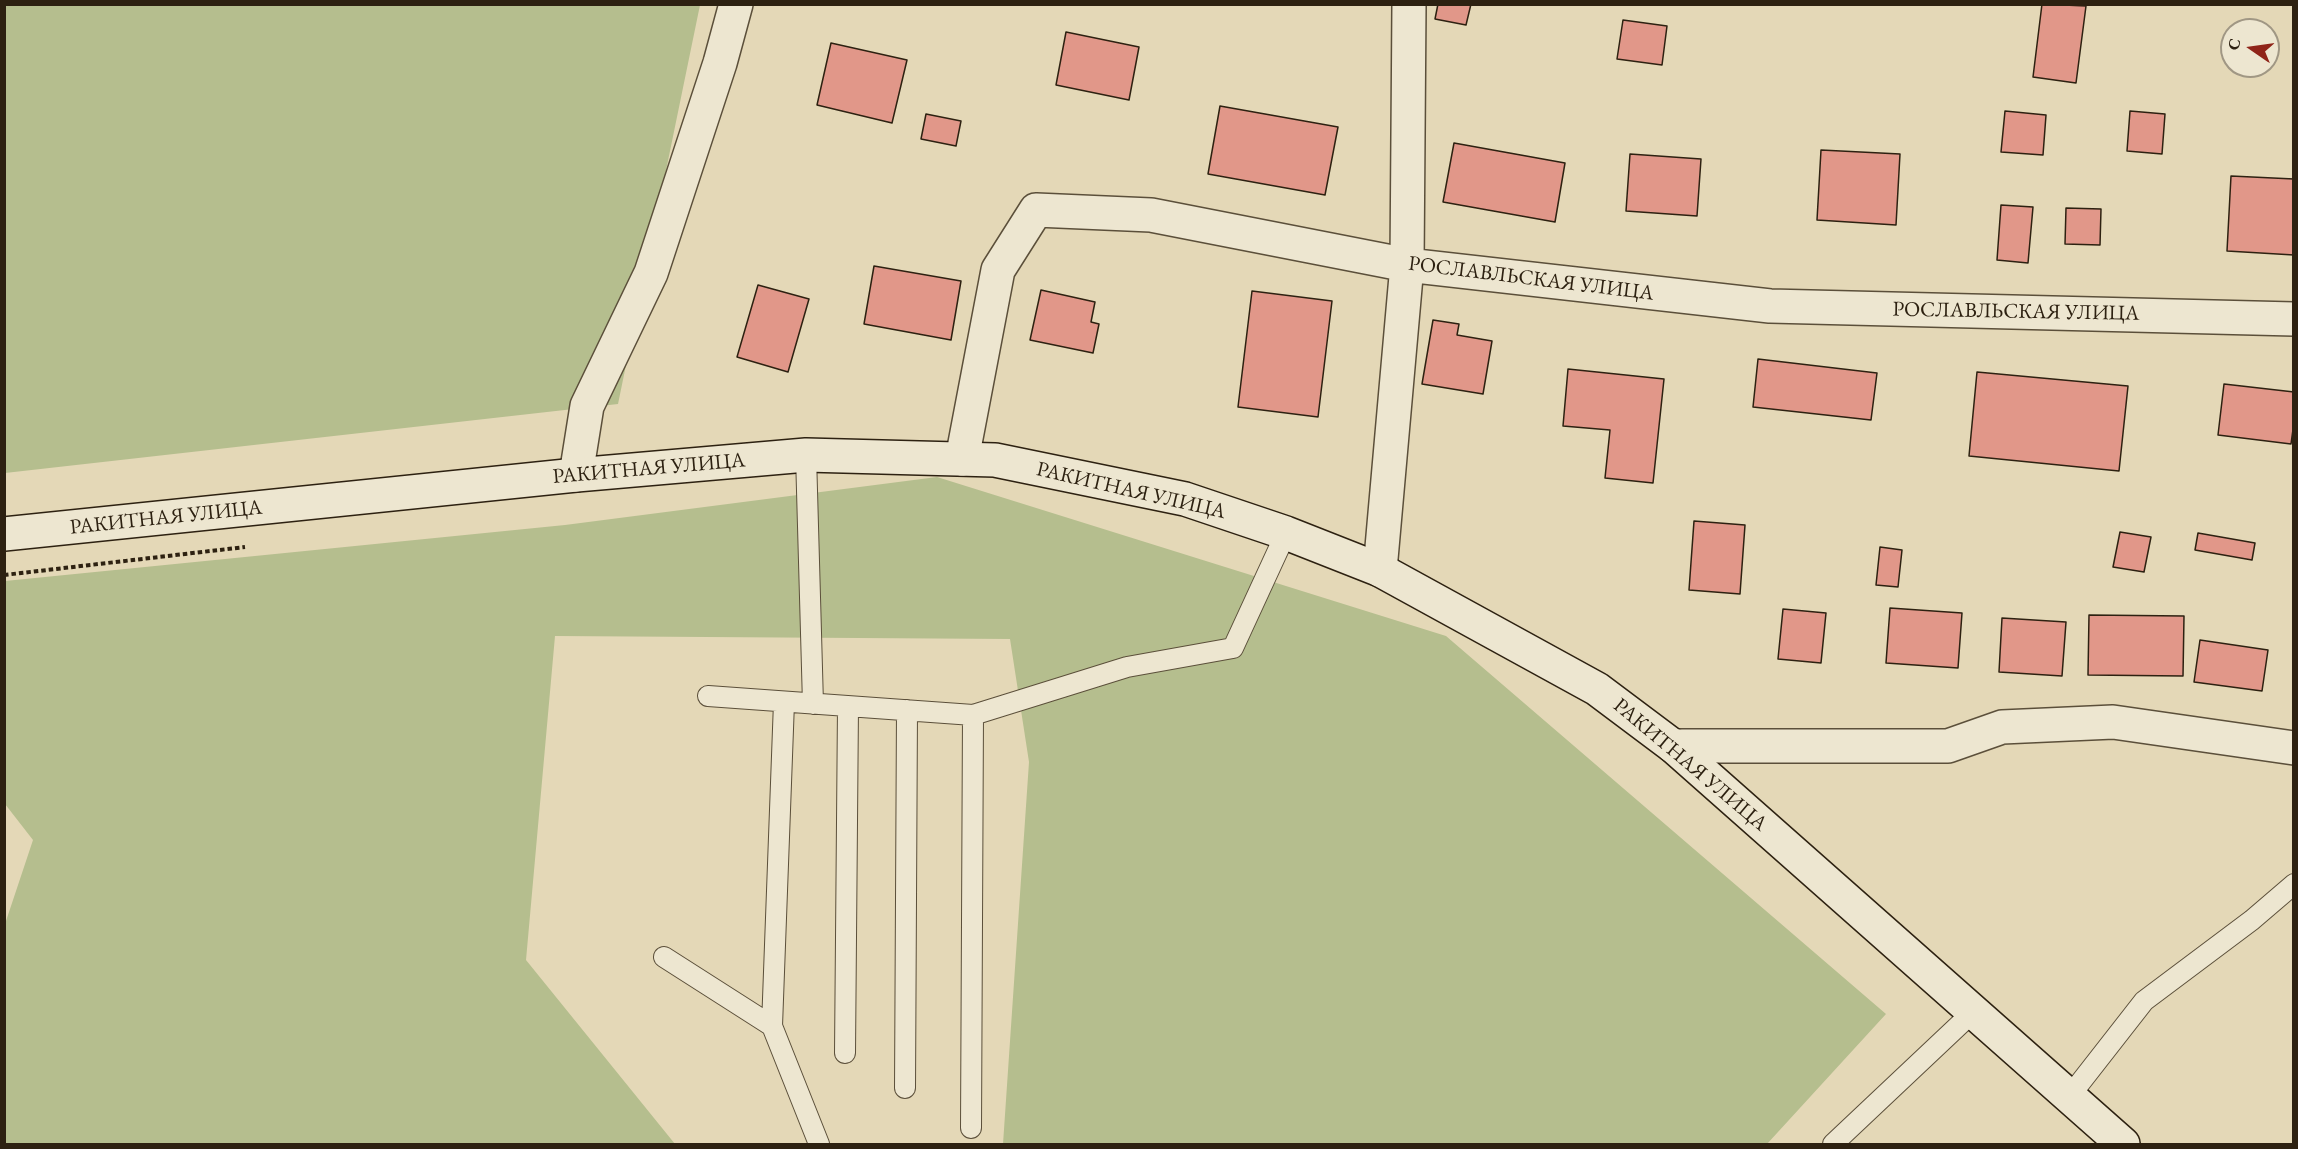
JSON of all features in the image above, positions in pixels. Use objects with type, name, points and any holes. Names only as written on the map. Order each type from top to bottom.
[{"type":"street","points":[[576,475],[587,406],[651,273],[720,63],[736,4]]},
{"type":"street","points":[[1380,570],[1407,265],[1409,4]]},
{"type":"street","name":"РОСЛАВЛЬСКАЯ УЛИЦА","points":[[962,459],[998,270],[1036,210],[1151,215],[1407,265],[1770,306],[2294,319]]},
{"type":"street","name":"РАКИТНАЯ УЛИЦА","points":[[4,534],[576,475],[806,455],[995,460],[1185,500],[1286,533],[1380,570],[1597,689],[1673,746],[2123,1144]]},
{"type":"street","points":[[1673,746],[1948,746],[2002,727],[2113,722],[2294,748]]},
{"type":"lane","points":[[806,455],[813,704]]},
{"type":"lane","points":[[708,696],[973,715],[1127,667],[1233,648],[1286,533]]},
{"type":"lane","points":[[784,702],[772,1026],[819,1144]]},
{"type":"lane","points":[[845,1053],[848,706]]},
{"type":"lane","points":[[904,1088],[908,711]]},
{"type":"lane","points":[[971,1128],[973,715]]},
{"type":"lane","points":[[2070,1097],[2144,1001],[2252,920],[2294,884]]},
{"type":"lane","points":[[664,957],[772,1026]]},
{"type":"lane","points":[[1833,1144],[1973,1012]]},
{"type":"green space","points":[[4,5],[700,5],[618,404],[5,473]]},
{"type":"green space","points":[[937,477],[1446,636],[1886,1014],[1767,1144],[1003,1144],[1029,762],[1010,639],[555,636],[526,960],[675,1144],[5,1144],[4,927],[33,840],[5,804],[5,581],[565,525]]},
{"type":"building","points":[[1438,4],[1471,4],[1466,25],[1435,19]]},
{"type":"building","points":[[2042,4],[2086,6],[2076,83],[2033,77]]},
{"type":"building","points":[[1623,20],[1667,26],[1662,65],[1617,59]]},
{"type":"building","points":[[1066,32],[1139,47],[1129,100],[1056,85]]},
{"type":"building","points":[[831,43],[907,60],[892,123],[817,105]]},
{"type":"building","points":[[1220,106],[1338,127],[1325,195],[1208,174]]},
{"type":"building","points":[[2005,111],[2046,115],[2043,155],[2001,152]]},
{"type":"building","points":[[2130,111],[2165,114],[2162,154],[2127,151]]},
{"type":"building","points":[[926,114],[961,121],[956,146],[921,139]]},
{"type":"building","points":[[1454,143],[1565,163],[1555,222],[1443,202]]},
{"type":"building","points":[[1821,150],[1900,154],[1896,225],[1817,220]]},
{"type":"building","points":[[1630,154],[1701,159],[1697,216],[1626,211]]},
{"type":"building","points":[[2231,176],[2294,179],[2294,255],[2227,251]]},
{"type":"building","points":[[2001,205],[2033,207],[2028,263],[1997,260]]},
{"type":"building","points":[[2066,208],[2101,209],[2100,245],[2065,244]]},
{"type":"building","points":[[874,266],[961,281],[951,340],[864,324]]},
{"type":"building","points":[[758,285],[809,299],[788,372],[737,357]]},
{"type":"building","points":[[1041,290],[1095,302],[1091,322],[1099,324],[1093,353],[1030,340]]},
{"type":"building","points":[[1252,291],[1332,301],[1318,417],[1238,407]]},
{"type":"building","points":[[1433,320],[1459,324],[1457,335],[1492,341],[1483,394],[1422,384]]},
{"type":"building","points":[[1758,359],[1877,373],[1871,420],[1753,407]]},
{"type":"building","points":[[1568,369],[1664,379],[1653,483],[1605,478],[1610,430],[1563,426]]},
{"type":"building","points":[[1977,372],[2128,386],[2119,471],[1969,456]]},
{"type":"building","points":[[2224,384],[2294,392],[2291,444],[2218,435]]},
{"type":"building","points":[[1694,521],[1745,525],[1740,594],[1689,590]]},
{"type":"building","points":[[2120,532],[2151,537],[2144,572],[2113,567]]},
{"type":"building","points":[[2198,533],[2255,543],[2252,560],[2195,550]]},
{"type":"building","points":[[1880,547],[1902,550],[1898,587],[1876,585]]},
{"type":"building","points":[[1890,608],[1962,613],[1958,668],[1886,663]]},
{"type":"building","points":[[1783,609],[1826,613],[1821,663],[1778,659]]},
{"type":"building","points":[[2089,615],[2184,616],[2183,676],[2088,675]]},
{"type":"building","points":[[2002,618],[2066,622],[2062,676],[1999,672]]},
{"type":"building","points":[[2200,640],[2268,650],[2262,691],[2194,682]]}]
